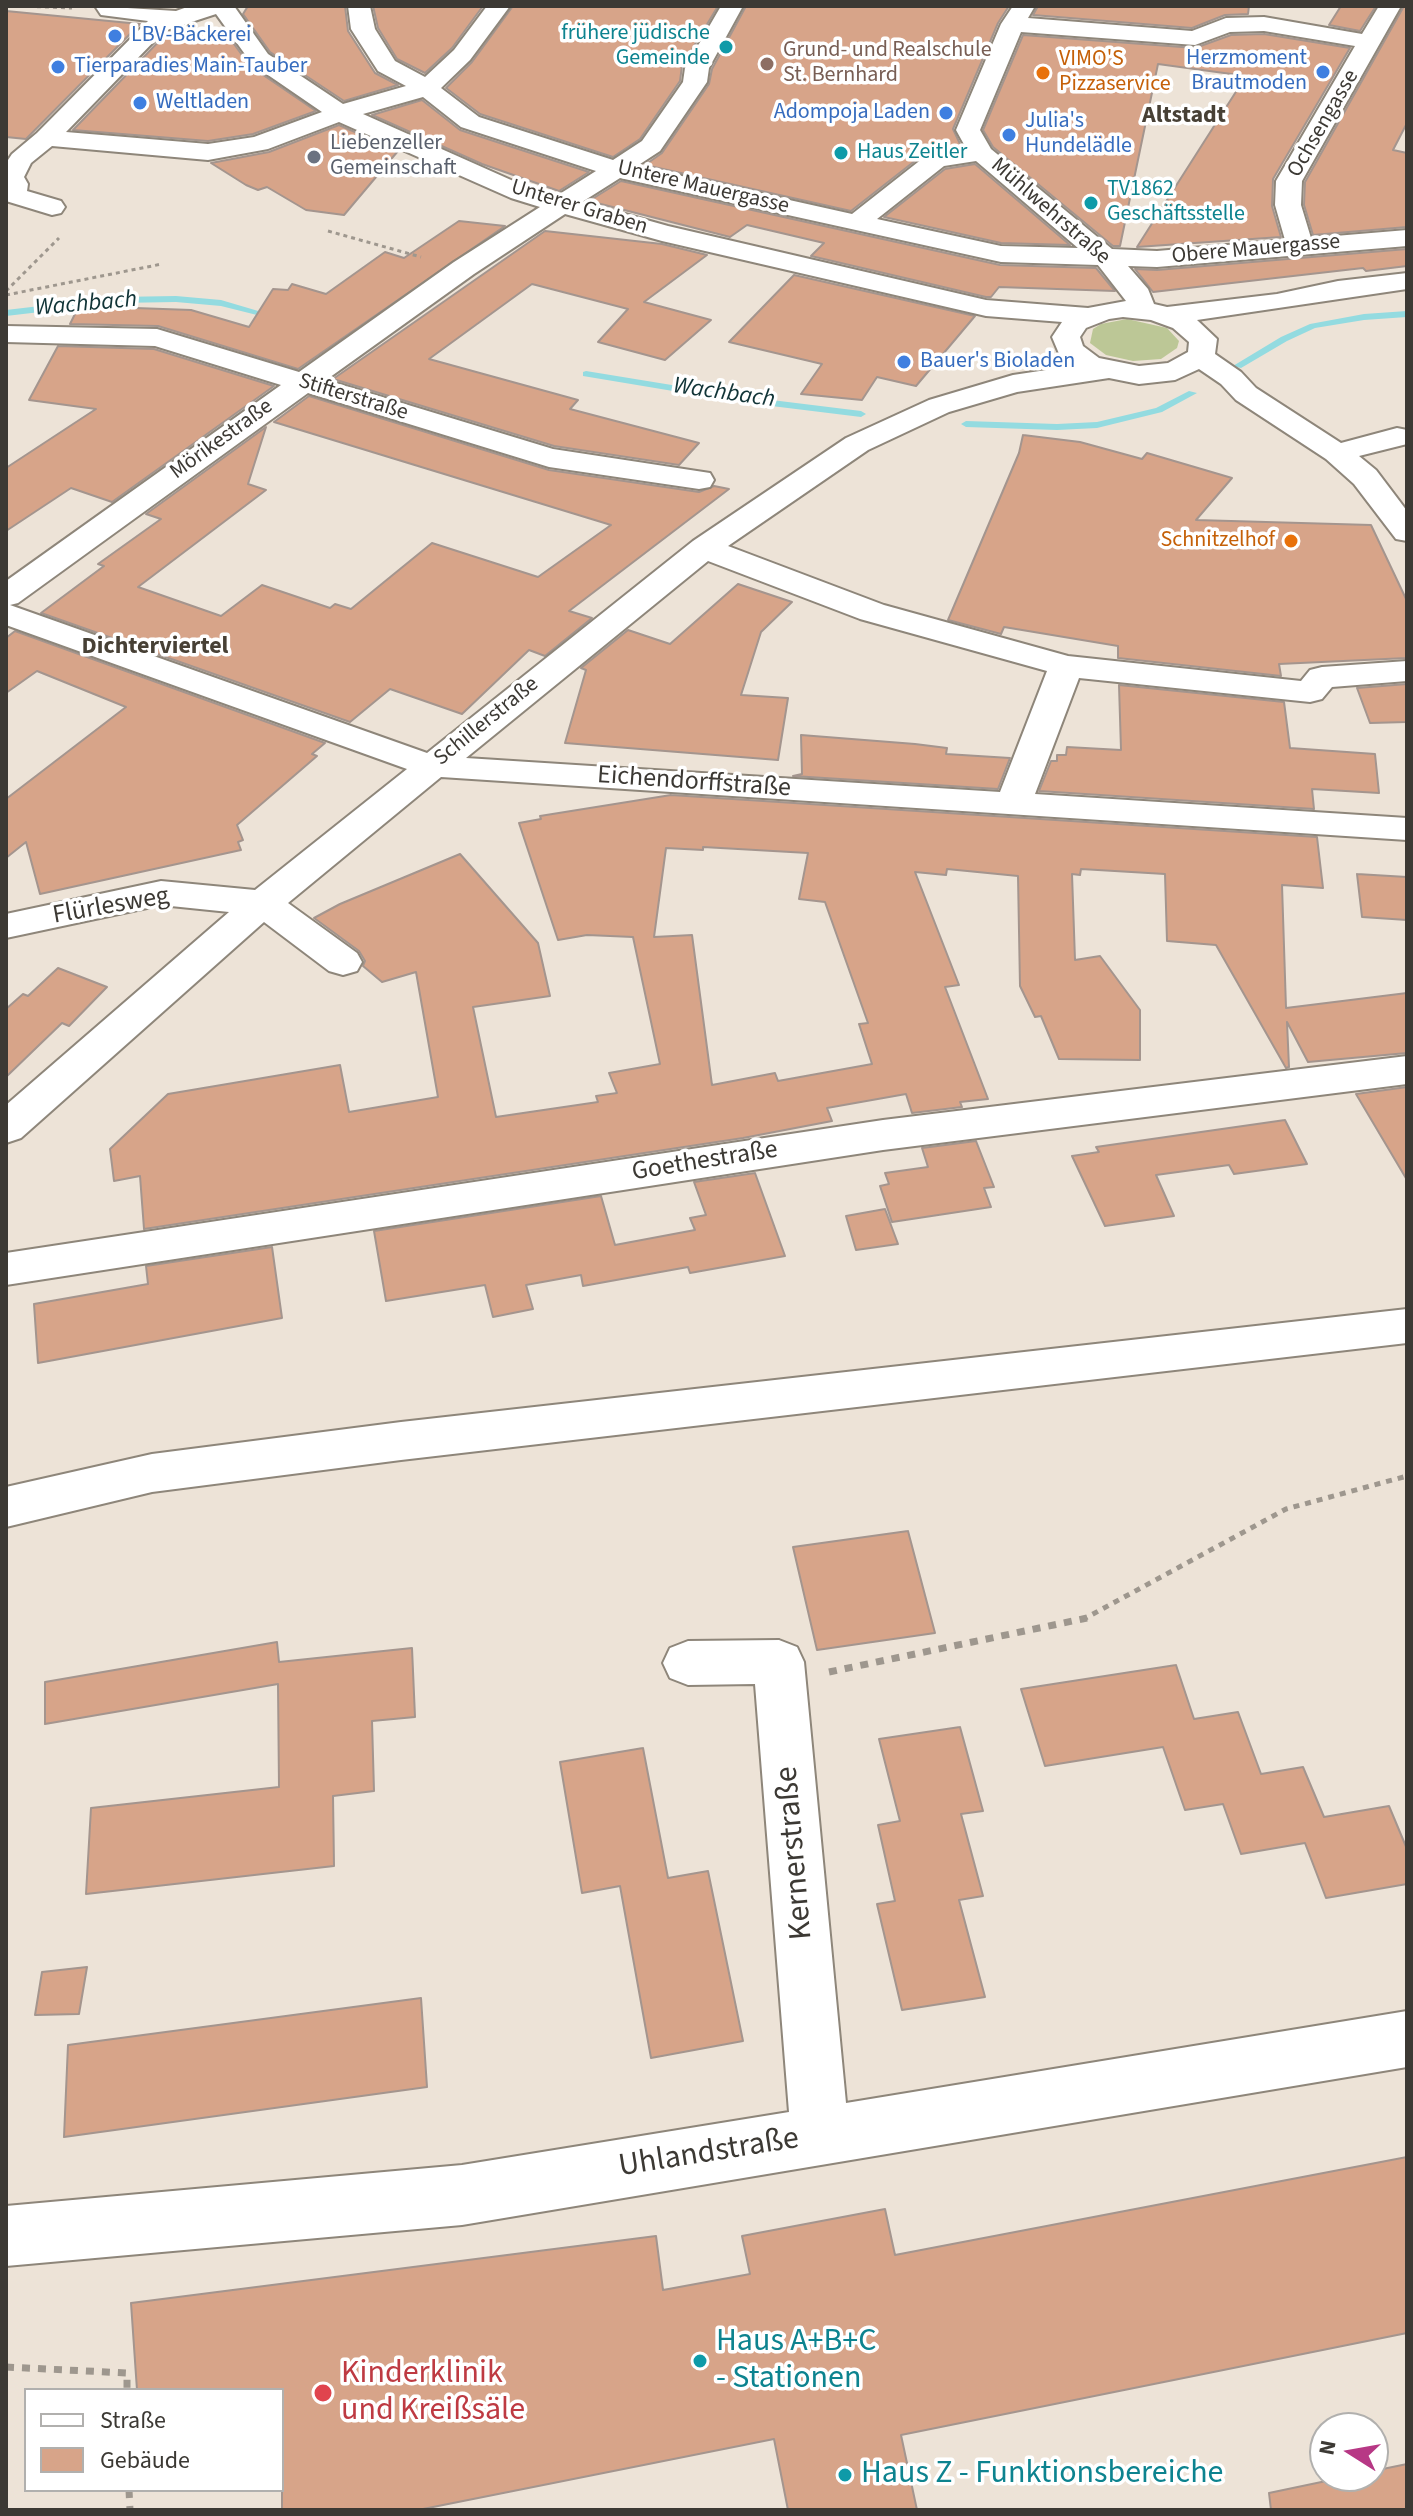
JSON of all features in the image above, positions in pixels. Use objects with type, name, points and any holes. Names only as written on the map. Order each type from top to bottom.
[{"type":"street","points":[[106,6],[109,10],[196,9]]},
{"type":"street","name":"Untere Mauergasse","points":[[359,6],[363,29],[386,66],[427,88],[470,122],[616,169],[1001,254],[1106,258]]},
{"type":"street","points":[[19,149],[208,152],[259,144],[340,113],[427,88],[462,55],[499,6]]},
{"type":"street","name":"Mörikestraße","points":[[6,596],[464,268],[651,146],[695,82],[697,68],[732,6]]},
{"type":"street","name":"Ochsengasse","points":[[1300,247],[1288,205],[1289,181],[1390,6]]},
{"type":"street","points":[[19,149],[156,26],[196,9]]},
{"type":"street","name":"Unterer Graben","points":[[196,9],[260,59],[340,113],[520,193],[557,205],[691,240],[986,308],[1088,316],[1123,309],[1154,312],[1277,302]]},
{"type":"street","name":"Mühlwehrstraße","points":[[1154,312],[1106,258],[981,153],[968,130],[1018,15],[1135,34],[1195,38],[1226,25],[1265,15],[1371,42]]},
{"type":"street","points":[[19,149],[33,158],[10,194],[52,207]]},
{"type":"street","points":[[859,221],[936,160],[981,153]]},
{"type":"street","name":"Obere Mauergasse","points":[[1106,258],[1188,257],[1407,238]]},
{"type":"street","points":[[1157,375],[1190,365],[1201,348],[1277,302],[1338,289],[1407,281]]},
{"type":"street","name":"Unterer Graben","points":[[986,308],[1068,344],[1090,365],[1105,370]]},
{"type":"street","points":[[1154,312],[1195,330],[1201,348],[1246,394],[1337,453],[1365,477],[1407,532]]},
{"type":"street","name":"Schillerstraße","points":[[1013,384],[1068,344],[1076,322],[1088,316]]},
{"type":"street","name":"Stifterstraße","points":[[6,334],[157,338],[549,458],[699,480]]},
{"type":"street","points":[[1105,370],[1157,375],[1208,389],[1246,394]]},
{"type":"street","name":"Schillerstraße","points":[[6,1128],[263,903],[704,548],[857,444],[939,406],[1013,384],[1105,370]]},
{"type":"street","points":[[1337,453],[1397,437]]},
{"type":"street","points":[[704,548],[872,612],[1066,666],[1310,692],[1322,677],[1407,671]]},
{"type":"street","name":"Eichendorffstraße","points":[[6,614],[431,766],[1407,829]]},
{"type":"street","points":[[1013,804],[1066,666]]},
{"type":"street","name":"Flürlesweg","points":[[6,926],[161,893],[263,903]]},
{"type":"street","points":[[263,903],[343,962]]},
{"type":"street","name":"Goethestraße","points":[[6,1269],[883,1135],[1407,1070]]},
{"type":"street","points":[[6,1507],[152,1473],[805,1392],[1407,1326]]},
{"type":"street","points":[[688,1663],[779,1662],[781,1681]]},
{"type":"street","name":"Kernerstraße","points":[[781,1681],[820,2135]]},
{"type":"street","name":"Uhlandstraße","points":[[6,2236],[462,2195],[1407,2039]]},
{"type":"path","points":[[21,6],[81,6]]},
{"type":"path","points":[[328,231],[464,268]]},
{"type":"path","points":[[6,293],[65,233]]},
{"type":"path","points":[[6,293],[162,264]]},
{"type":"path","points":[[781,1681],[1084,1620],[1286,1509],[1407,1476]]},
{"type":"path","points":[[6,2367],[127,2373],[127,2388]]},
{"type":"green space","points":[[1127,319],[1167,328],[1179,341],[1177,348],[1161,359],[1133,361],[1106,355],[1090,343],[1093,329],[1101,324]]},
{"type":"building","points":[[248,6],[345,6],[348,31],[375,73],[398,85],[344,101],[270,52],[243,14]]},
{"type":"building","points":[[373,6],[483,6],[452,48],[425,73],[397,59],[378,28]]},
{"type":"building","points":[[513,6],[718,6],[682,66],[680,81],[640,139],[613,157],[480,114],[446,88],[472,62]]},
{"type":"building","points":[[746,6],[1009,6],[998,23],[953,129],[961,146],[925,153],[851,211],[645,165],[662,153],[709,84],[712,69]]},
{"type":"building","points":[[1038,6],[1249,6],[1248,14],[1225,15],[1192,28],[1033,15]]},
{"type":"building","points":[[1341,6],[1376,6],[1360,31],[1329,25]]},
{"type":"building","points":[[1404,6],[1407,6],[1407,123],[1393,150],[1407,153],[1407,227],[1313,235],[1304,205],[1305,182]]},
{"type":"building","points":[[6,11],[140,24],[26,139],[6,137]]},
{"type":"building","points":[[182,28],[226,33],[250,66],[316,111],[253,134],[208,141],[73,130],[166,34]]},
{"type":"building","points":[[1264,34],[1350,48],[1273,179],[1272,206],[1281,237],[1137,247],[1246,76],[1158,64],[1120,246],[1113,246],[993,147],[983,130],[1023,35],[1195,48],[1231,35]]},
{"type":"building","points":[[422,100],[460,130],[589,172],[559,191],[482,164],[372,115]]},
{"type":"building","points":[[339,125],[398,151],[344,215],[306,210],[267,187],[258,190],[246,185],[211,163],[269,152]]},
{"type":"building","points":[[975,164],[1070,245],[1001,243],[884,217],[945,169]]},
{"type":"building","points":[[621,181],[1000,265],[1096,268],[1115,291],[999,287],[991,297],[986,297],[811,256],[824,243],[747,225],[730,237],[589,201]]},
{"type":"building","points":[[459,221],[505,226],[298,369],[158,326],[70,324],[79,306],[191,310],[249,327],[273,289],[288,290],[292,284],[326,294],[385,252],[404,258]]},
{"type":"building","points":[[545,231],[662,244],[707,255],[644,302],[711,320],[665,360],[598,342],[628,309],[532,284],[429,359],[578,400],[570,409],[699,443],[679,465],[554,446],[333,379]]},
{"type":"building","points":[[1407,249],[1407,266],[1366,271],[1363,268],[1153,292],[1135,269],[1157,270]]},
{"type":"building","points":[[794,275],[975,316],[916,386],[877,377],[862,400],[801,394],[822,364],[729,342]]},
{"type":"building","points":[[58,346],[154,349],[274,386],[112,502],[71,488],[6,531],[6,468],[96,409],[29,400]]},
{"type":"building","points":[[309,396],[549,470],[699,492],[714,486],[729,489],[569,611],[592,618],[545,656],[529,650],[462,714],[390,689],[350,722],[41,613],[104,566],[98,564],[161,519],[146,514],[266,427],[248,484],[266,490],[138,587],[221,616],[262,585],[330,608],[335,604],[351,609],[432,543],[538,577],[611,525],[274,422]]},
{"type":"building","points":[[1023,435],[1080,442],[1142,459],[1147,453],[1232,478],[1196,520],[1371,525],[1407,601],[1407,658],[1279,664],[1281,676],[1118,658],[1118,646],[1004,627],[1001,634],[948,620],[1019,453]]},
{"type":"building","points":[[738,584],[792,602],[761,632],[741,695],[788,698],[778,760],[565,743],[586,670],[581,668],[628,630],[670,644]]},
{"type":"building","points":[[15,631],[325,743],[312,754],[317,756],[237,825],[243,840],[238,842],[241,850],[40,894],[26,842],[6,858],[6,799],[126,707],[37,671],[6,693],[6,638]]},
{"type":"building","points":[[1407,684],[1407,722],[1370,723],[1357,688]]},
{"type":"building","points":[[1119,685],[1284,702],[1290,748],[1375,754],[1379,793],[1312,789],[1314,809],[1039,791],[1051,761],[1057,761],[1057,755],[1066,755],[1067,747],[1121,750]]},
{"type":"building","points":[[801,735],[915,744],[947,748],[946,754],[1010,758],[998,789],[793,776],[802,774]]},
{"type":"building","points":[[671,795],[1317,837],[1323,888],[1282,885],[1286,1008],[1407,993],[1407,1053],[1308,1062],[1287,1022],[1289,1067],[1286,1068],[1216,945],[1167,941],[1165,874],[1081,869],[1080,875],[1072,874],[1075,960],[1100,956],[1140,1010],[1140,1060],[1059,1059],[1041,1016],[1035,1017],[1020,986],[1018,876],[947,869],[946,875],[915,872],[959,985],[945,987],[988,1099],[960,1102],[962,1107],[912,1113],[906,1094],[827,1108],[832,1121],[743,1138],[144,1229],[140,1176],[114,1181],[110,1149],[168,1094],[340,1065],[349,1112],[438,1097],[416,972],[382,982],[363,966],[365,961],[359,951],[314,918],[460,854],[538,943],[550,996],[473,1007],[496,1117],[598,1102],[596,1096],[617,1093],[609,1073],[660,1064],[633,937],[587,935],[558,940],[519,823],[541,819],[540,816]],"holes":[[[666,848],[808,853],[799,899],[825,902],[868,1023],[859,1024],[872,1064],[778,1081],[775,1073],[712,1085],[692,935],[654,937]]]},
{"type":"building","points":[[1357,874],[1407,877],[1407,920],[1362,917]]},
{"type":"building","points":[[58,968],[107,987],[69,1026],[62,1023],[6,1077],[6,1009],[23,994],[28,996]]},
{"type":"building","points":[[1407,1087],[1407,1180],[1356,1094]]},
{"type":"building","points":[[1285,1120],[1307,1164],[1234,1174],[1229,1165],[1156,1175],[1174,1216],[1105,1226],[1072,1156],[1099,1152],[1096,1147]]},
{"type":"building","points":[[976,1141],[994,1187],[984,1188],[991,1207],[892,1222],[880,1186],[889,1184],[885,1173],[928,1167],[922,1148]]},
{"type":"building","points":[[755,1173],[785,1256],[690,1273],[688,1267],[583,1286],[581,1275],[526,1285],[533,1309],[493,1317],[485,1285],[386,1301],[374,1231],[601,1196],[615,1245],[695,1230],[690,1218],[706,1215],[694,1182]]},
{"type":"building","points":[[885,1209],[898,1244],[856,1250],[846,1216]]},
{"type":"building","points":[[272,1247],[282,1318],[38,1363],[34,1304],[148,1284],[146,1266]]},
{"type":"building","points":[[908,1531],[935,1633],[817,1650],[793,1547]]},
{"type":"building","points":[[277,1642],[279,1662],[412,1648],[415,1717],[372,1721],[374,1791],[333,1796],[334,1866],[86,1894],[91,1808],[279,1787],[278,1684],[45,1724],[45,1682]]},
{"type":"building","points":[[1176,1665],[1194,1719],[1238,1712],[1261,1774],[1303,1767],[1324,1817],[1389,1806],[1407,1849],[1407,1884],[1326,1898],[1305,1843],[1241,1854],[1223,1804],[1185,1810],[1163,1747],[1045,1766],[1021,1689]]},
{"type":"building","points":[[960,1727],[983,1811],[961,1814],[983,1896],[959,1900],[985,1997],[902,2010],[877,1904],[895,1901],[878,1825],[900,1821],[879,1739]]},
{"type":"building","points":[[643,1748],[668,1878],[708,1871],[743,2041],[651,2058],[620,1886],[582,1893],[560,1762]]},
{"type":"building","points":[[87,1967],[79,2014],[35,2015],[42,1972]]},
{"type":"building","points":[[421,1998],[427,2087],[64,2137],[68,2045]]},
{"type":"building","name":"Haus A+B+C - Stationen","points":[[1407,2157],[1407,2333],[901,2435],[917,2510],[788,2510],[774,2439],[418,2510],[282,2510],[284,2388],[137,2388],[131,2303],[656,2236],[663,2290],[750,2274],[742,2236],[885,2209],[895,2255]]},
{"type":"building","name":"Haus Z - Funktionsbereiche","points":[[1407,2464],[1407,2510],[1271,2510],[1269,2493],[1309,2485],[1309,2492],[1389,2492],[1389,2468]]},
{"type":"waterway","name":"Wachbach","points":[[6,313],[117,300],[176,299],[221,303],[261,313]]},
{"type":"waterway","name":"Wachbach","points":[[1238,366],[1313,326],[1364,317],[1407,314]]},
{"type":"waterway","name":"Wachbach","points":[[586,374],[739,399],[861,414]]},
{"type":"waterway","name":"Wachbach","points":[[966,424],[1097,425],[1159,410],[1192,393]]},
{"type":"place","name":"LBV-Bäckerei","points":[[115,36]]},
{"type":"place","name":"frühere jüdische Gemeinde","points":[[726,47]]},
{"type":"place","name":"Grund- und Realschule St. Bernhard","points":[[767,64]]},
{"type":"place","name":"Tierparadies Main-Tauber","points":[[58,67]]},
{"type":"place","name":"Herzmoment Brautmoden","points":[[1323,72]]},
{"type":"place","name":"VIMO'S Pizzaservice","points":[[1043,73]]},
{"type":"place","name":"Weltladen","points":[[140,103]]},
{"type":"place","name":"Adompoja Laden","points":[[946,113]]},
{"type":"place","name":"Julia's Hundelädle","points":[[1009,135]]},
{"type":"place","name":"Haus Zeitler","points":[[841,153]]},
{"type":"place","name":"Liebenzeller Gemeinschaft","points":[[314,157]]},
{"type":"place","name":"TV1862 Geschäftsstelle","points":[[1091,203]]},
{"type":"place","name":"Bauer's Bioladen","points":[[904,362]]},
{"type":"place","name":"Schnitzelhof","points":[[1291,541]]},
{"type":"place","name":"Haus A+B+C - Stationen","points":[[700,2361]]},
{"type":"place","name":"Kinderklinik und Kreißsäle","points":[[323,2393]]},
{"type":"place","name":"Haus Z - Funktionsbereiche","points":[[845,2475]]},
{"type":"district","name":"Altstadt","points":[[1184,117]]},
{"type":"district","name":"Dichterviertel","points":[[155,648]]}]
